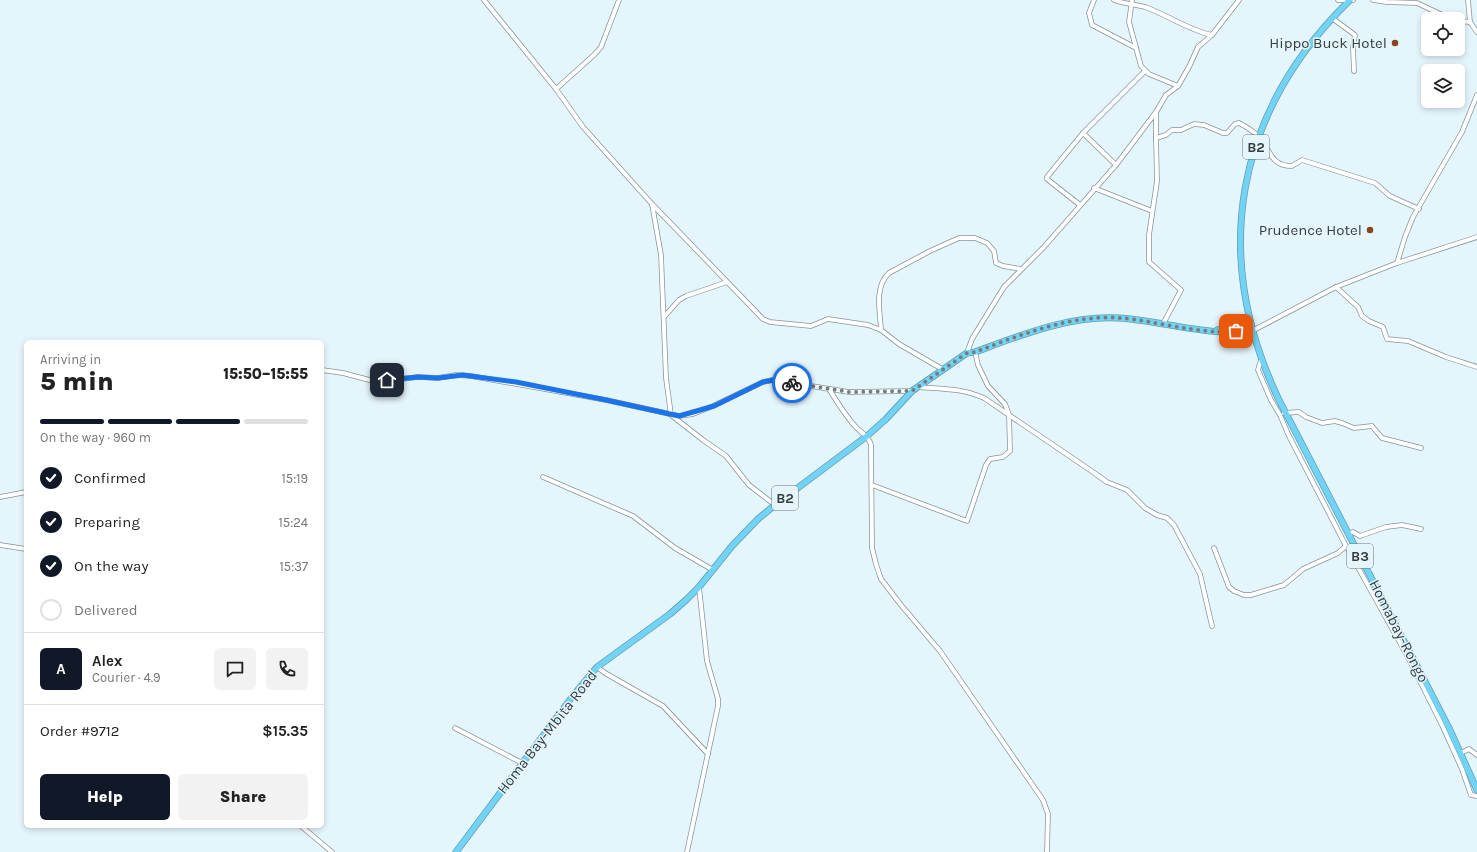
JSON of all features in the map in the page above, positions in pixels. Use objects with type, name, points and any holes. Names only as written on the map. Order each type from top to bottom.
[{"type":"highway","name":"B2","points":[[1249,321],[1243,290],[1240,231],[1244,194],[1259,137],[1275,99],[1307,47],[1349,0]]},
{"type":"highway","name":"Homa Bay-Mbita Road","points":[[456,852],[572,697],[597,667],[670,614],[699,587],[732,546],[758,519],[867,436],[886,419],[912,391],[942,369],[967,353],[975,352],[1040,330],[1082,320],[1119,318],[1201,330],[1215,330],[1224,332],[1251,330]]},
{"type":"highway","name":"Homabay-Rongo","points":[[1249,321],[1261,360],[1283,414],[1316,473],[1428,693],[1461,753],[1477,790]]},
{"type":"highway","name":"Homa Bay-Mbita Road","points":[[1215,330],[1249,321]]},
{"type":"street","points":[[484,0],[556,89],[571,112],[583,126],[652,204],[766,322],[811,326],[824,320],[831,319],[868,325],[881,330],[899,344],[942,369]]},
{"type":"street","points":[[556,89],[601,47],[619,0]]},
{"type":"street","points":[[1094,0],[1089,12],[1092,25],[1136,48]]},
{"type":"street","points":[[1114,0],[1132,2],[1174,19],[1191,29],[1212,35]]},
{"type":"street","points":[[967,353],[972,339],[990,307],[1004,287],[1020,269],[1043,248],[1094,188],[1116,165],[1156,112],[1166,95],[1178,86],[1190,67],[1198,47],[1212,35],[1239,0]]},
{"type":"street","points":[[1338,0],[1353,0]]},
{"type":"street","points":[[1373,0],[1417,3],[1436,12]]},
{"type":"street","points":[[1468,0],[1470,22],[1476,28],[1477,32]]},
{"type":"street","points":[[1132,2],[1129,22],[1140,66],[1145,71],[1178,86]]},
{"type":"street","points":[[1332,18],[1355,35],[1354,71]]},
{"type":"street","points":[[1465,22],[1470,22]]},
{"type":"street","points":[[1080,205],[1047,177],[1083,133],[1145,71]]},
{"type":"street","points":[[1397,263],[1405,237],[1414,217],[1462,132],[1477,95]]},
{"type":"street","points":[[1156,112],[1157,181],[1149,234],[1149,262],[1180,290],[1163,324]]},
{"type":"street","points":[[1156,138],[1166,135],[1172,130],[1181,130],[1194,124],[1204,125],[1225,133],[1230,132],[1235,124],[1239,123],[1259,137],[1271,157],[1278,162],[1292,166],[1302,160],[1375,183],[1390,196],[1419,209]]},
{"type":"street","points":[[1083,133],[1116,165]]},
{"type":"street","points":[[1094,188],[1152,211]]},
{"type":"street","points":[[652,204],[661,255],[666,378],[671,415],[726,456],[749,485],[775,505]]},
{"type":"street","points":[[1251,330],[1336,287],[1397,263],[1477,237]]},
{"type":"street","points":[[881,330],[879,300],[881,284],[884,278],[889,273],[959,238],[975,238],[987,243],[994,251],[996,263],[1003,266],[1020,269]]},
{"type":"street","points":[[664,316],[679,300],[686,296],[727,282]]},
{"type":"street","points":[[1336,287],[1358,308],[1362,316],[1369,321],[1383,326],[1387,338],[1408,341],[1446,357],[1477,367]]},
{"type":"street","points":[[872,485],[967,521],[986,465],[990,459],[1003,457],[1010,451],[1009,415],[1005,404],[988,386],[982,374],[975,352]]},
{"type":"street","points":[[324,370],[343,373],[377,382],[418,377],[438,378],[456,375],[471,376],[516,382],[679,416],[693,414],[714,406],[763,382],[773,380],[849,392],[912,391]]},
{"type":"street","points":[[918,387],[968,391],[984,398],[1107,482],[1127,490],[1151,512],[1170,520],[1200,574],[1212,626]]},
{"type":"street","points":[[829,389],[855,427],[867,436],[872,445],[872,548],[881,579],[940,651],[1042,800],[1048,814],[1047,852]]},
{"type":"street","points":[[1421,448],[1382,438],[1372,426],[1354,428],[1342,423],[1322,423],[1306,417],[1299,412],[1283,414],[1289,436],[1346,546],[1428,693],[1462,769],[1471,794],[1477,796]]},
{"type":"street","points":[[1311,476],[1316,473]]},
{"type":"street","points":[[542,477],[633,516],[675,548],[713,570]]},
{"type":"street","points":[[0,497],[24,492]]},
{"type":"street","points":[[1348,534],[1353,532],[1360,536],[1386,527],[1402,525],[1421,529]]},
{"type":"street","points":[[0,545],[24,549]]},
{"type":"street","points":[[1214,548],[1229,587],[1244,595],[1251,595],[1284,585],[1303,569],[1338,553],[1346,546]]},
{"type":"street","points":[[687,852],[718,706],[718,699],[707,661],[699,587]]},
{"type":"street","points":[[597,667],[663,706],[708,754]]},
{"type":"street","points":[[455,728],[522,763]]},
{"type":"street","points":[[1461,753],[1469,749],[1477,755]]},
{"type":"street","points":[[304,828],[332,852]]},
{"type":"way so far","points":[[792,383],[849,392],[884,390],[912,391],[967,353],[975,352],[1040,330],[1082,320],[1119,318],[1201,330],[1215,330],[1224,332],[1236,331]]},
{"type":"place","name":"Hippo Buck Hotel","points":[[1395,43]]},
{"type":"place","name":"Prudence Hotel","points":[[1370,230]]},
{"type":"route","points":[[387,380],[418,377],[438,378],[463,375],[516,382],[533,387],[606,400],[679,416],[693,414],[714,406],[763,382],[773,380],[792,383]]}]
